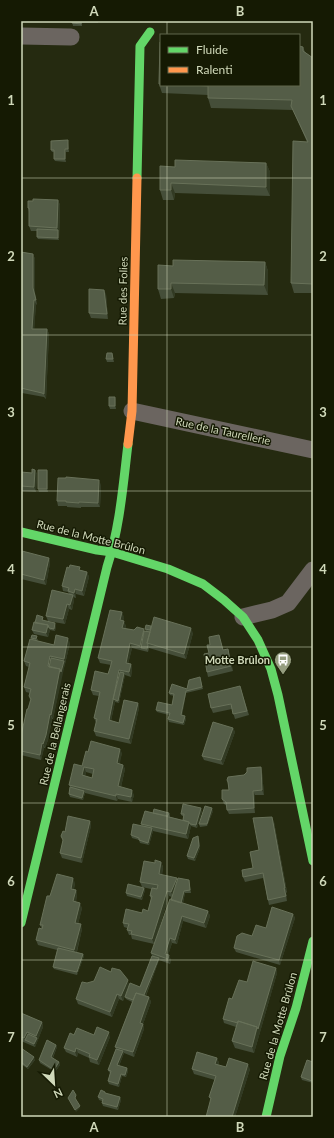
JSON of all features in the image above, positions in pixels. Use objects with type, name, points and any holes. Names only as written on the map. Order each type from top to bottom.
[{"type":"street","name":"Rue des Folies","points":[[112,552],[120,512],[132,411],[140,46],[150,32]]},
{"type":"street","points":[[21,36],[71,38]]},
{"type":"street","name":"Rue de la Taurellerie","points":[[132,411],[313,450]]},
{"type":"street","name":"Rue de la Motte Brûlon","points":[[21,532],[97,550],[112,552],[168,569],[203,584],[243,617],[258,640],[272,669],[313,861]]},
{"type":"street","name":"Rue de la Bellangerais","points":[[21,923],[107,567],[112,552]]},
{"type":"street","points":[[243,617],[272,610],[288,603],[313,570]]},
{"type":"street","name":"Rue de la Motte Brûlon","points":[[266,1117],[280,1056],[296,1008],[313,941]]},
{"type":"building","points":[[72,21],[81,21],[81,24],[72,23]]},
{"type":"building","points":[[160,42],[160,84],[159,84]]},
{"type":"building","points":[[300,46],[303,47],[303,51],[313,58],[313,284],[291,283],[293,141],[308,142],[291,106],[292,100],[208,98],[208,86],[300,86]]},
{"type":"building","points":[[68,140],[68,149],[65,149],[65,159],[54,159],[54,150],[51,150],[51,141]]},
{"type":"building","points":[[175,160],[266,163],[266,187],[171,183],[171,190],[160,190],[160,166],[175,167]]},
{"type":"building","points":[[33,199],[58,200],[57,228],[29,226],[28,201],[33,201]]},
{"type":"building","points":[[37,229],[58,230],[58,238],[37,237]]},
{"type":"building","points":[[21,252],[33,254],[33,288],[36,300],[34,300],[32,329],[47,329],[44,394],[21,388]]},
{"type":"building","points":[[173,260],[265,262],[264,285],[171,283],[171,289],[158,289],[158,265],[173,266]]},
{"type":"building","points":[[89,289],[104,290],[107,314],[89,313]]},
{"type":"building","points":[[107,353],[112,353],[113,359],[106,359]]},
{"type":"building","points":[[109,397],[115,397],[115,406],[109,406]]},
{"type":"building","points":[[32,469],[35,470],[34,487],[21,486],[21,472],[32,473]]},
{"type":"building","points":[[38,470],[47,470],[47,489],[38,489]]},
{"type":"building","points":[[66,477],[99,480],[98,503],[57,501],[58,478]]},
{"type":"building","points":[[22,551],[49,558],[44,580],[21,574]]},
{"type":"building","points":[[70,565],[80,567],[79,570],[87,572],[82,591],[75,589],[74,593],[68,591],[69,588],[62,586],[67,567],[69,568]]},
{"type":"building","points":[[52,590],[73,595],[70,605],[67,604],[63,619],[46,616]]},
{"type":"building","points":[[110,610],[122,612],[120,620],[124,621],[122,628],[134,630],[137,627],[144,629],[140,646],[130,643],[126,663],[131,664],[129,672],[119,670],[109,720],[119,723],[124,700],[138,703],[129,739],[94,731],[97,719],[94,718],[100,692],[91,690],[95,671],[108,674],[112,661],[98,658]]},
{"type":"building","points":[[37,615],[43,617],[42,620],[55,623],[54,629],[49,628],[48,625],[35,623]]},
{"type":"building","points":[[154,617],[191,628],[184,654],[147,643]]},
{"type":"building","points":[[34,622],[48,625],[46,633],[32,630]]},
{"type":"building","points":[[146,625],[151,626],[150,630],[145,629]]},
{"type":"building","points":[[144,631],[150,632],[147,649],[141,648]]},
{"type":"building","points":[[32,635],[37,636],[36,639],[31,638]]},
{"type":"building","points":[[56,635],[68,638],[64,659],[50,656],[48,666],[60,669],[51,715],[50,714],[40,755],[21,751],[21,736],[27,709],[31,699],[29,696],[31,689],[24,687],[30,663],[24,661],[30,639],[54,645]]},
{"type":"building","points":[[219,635],[223,650],[228,649],[231,666],[207,672],[204,654],[209,653],[207,645],[210,645],[209,637]]},
{"type":"building","points":[[51,658],[64,661],[61,672],[60,669],[49,667]]},
{"type":"building","points":[[120,672],[124,673],[118,701],[113,699]]},
{"type":"building","points":[[200,677],[202,687],[186,691],[181,715],[185,716],[183,723],[168,719],[170,713],[156,710],[158,702],[172,705],[174,694],[169,693],[172,684],[187,689],[189,680]]},
{"type":"building","points":[[240,686],[247,711],[233,714],[231,704],[211,708],[208,694]]},
{"type":"building","points":[[213,722],[233,728],[221,760],[202,756]]},
{"type":"building","points":[[91,741],[120,749],[117,763],[123,765],[118,786],[132,790],[131,797],[116,794],[116,796],[69,785],[74,764],[82,766],[86,751],[88,752]],"holes":[[[84,767],[94,769],[92,778],[82,775]]]},
{"type":"building","points":[[261,767],[262,790],[253,791],[254,808],[227,810],[226,802],[222,799],[222,790],[229,790],[227,780],[228,777],[244,775],[247,772],[247,768]]},
{"type":"building","points":[[70,787],[84,791],[82,798],[69,794]]},
{"type":"building","points":[[183,804],[201,808],[196,825],[190,824],[189,822],[183,820],[184,814],[181,814]]},
{"type":"building","points":[[205,806],[212,808],[207,824],[199,824]]},
{"type":"building","points":[[154,809],[169,813],[168,816],[153,813]]},
{"type":"building","points":[[145,811],[189,822],[186,834],[141,824]]},
{"type":"building","points":[[68,816],[90,821],[81,858],[60,853],[63,840],[61,836],[63,831],[65,832]]},
{"type":"building","points":[[272,817],[286,896],[268,900],[263,873],[243,877],[242,870],[253,868],[250,852],[259,850],[253,818]]},
{"type":"building","points":[[133,824],[152,828],[148,843],[131,835]]},
{"type":"building","points":[[198,836],[199,846],[194,858],[187,856],[193,838]]},
{"type":"building","points":[[155,860],[161,862],[159,874],[177,878],[171,892],[167,891],[152,939],[131,934],[132,931],[127,930],[129,924],[123,923],[126,909],[142,913],[143,909],[148,911],[152,896],[150,896],[152,888],[157,889],[158,885],[140,882],[144,861],[155,863]]},
{"type":"building","points":[[57,874],[73,878],[71,889],[76,890],[73,901],[80,903],[75,923],[81,924],[74,950],[36,940],[39,928],[42,929],[43,925],[40,925],[47,896],[50,896]]},
{"type":"building","points":[[178,878],[189,880],[190,890],[184,891],[181,903],[171,900]]},
{"type":"building","points":[[128,884],[144,888],[141,897],[126,893]]},
{"type":"building","points":[[170,899],[208,911],[204,923],[182,916],[175,940],[170,938],[165,954],[169,955],[168,959],[151,953]]},
{"type":"building","points":[[272,907],[293,914],[279,960],[234,948],[237,936],[242,933],[252,936],[256,925],[266,928]]},
{"type":"building","points":[[58,948],[83,954],[77,972],[53,967]]},
{"type":"building","points":[[152,956],[159,958],[144,995],[136,993],[133,1000],[125,997],[130,983],[140,987]]},
{"type":"building","points":[[253,961],[276,968],[258,1029],[257,1027],[238,1021],[238,1023],[223,1019],[229,998],[232,999],[239,980],[247,982]]},
{"type":"building","points":[[100,967],[111,972],[112,968],[120,970],[128,980],[121,996],[117,994],[110,1012],[76,999],[82,982],[87,983],[94,981]]},
{"type":"building","points":[[136,993],[149,997],[140,1023],[143,1024],[133,1052],[115,1047]]},
{"type":"building","points":[[21,1013],[42,1022],[36,1036],[27,1032],[24,1038],[21,1037]]},
{"type":"building","points":[[238,1021],[257,1027],[252,1047],[232,1041]]},
{"type":"building","points":[[97,1027],[109,1032],[97,1060],[89,1057],[90,1054],[76,1048],[75,1052],[64,1048],[70,1033],[74,1035],[77,1028],[94,1035]]},
{"type":"building","points":[[28,1034],[37,1038],[34,1044],[25,1040]]},
{"type":"building","points":[[47,1040],[56,1045],[51,1057],[59,1062],[54,1070],[39,1060]]},
{"type":"building","points":[[21,1048],[34,1057],[27,1067],[21,1062]]},
{"type":"building","points":[[116,1049],[123,1051],[117,1065],[127,1068],[125,1075],[121,1074],[118,1084],[108,1081],[111,1071],[108,1070]]},
{"type":"building","points":[[197,1052],[217,1058],[215,1064],[226,1067],[229,1058],[248,1064],[232,1117],[206,1117],[211,1098],[209,1097],[216,1076],[192,1069]]},
{"type":"building","points":[[307,1060],[313,1062],[312,1081],[301,1077]]},
{"type":"building","points":[[73,1090],[76,1095],[75,1098],[80,1106],[75,1110],[68,1098]]},
{"type":"building","points":[[101,1090],[105,1093],[120,1097],[117,1107],[102,1103],[103,1099],[98,1097]]},
{"type":"traffic: fast","points":[[137,178],[140,46],[150,32]]},
{"type":"traffic: fast","points":[[21,923],[115,537],[128,444]]},
{"type":"traffic: fast","points":[[21,532],[97,550],[112,552],[168,569],[203,584],[243,617],[258,640],[271,669],[278,695],[313,861]]},
{"type":"traffic: fast","points":[[266,1117],[280,1056],[296,1008],[313,941]]},
{"type":"traffic: slow","points":[[128,444],[132,411],[137,178]]},
{"type":"place","name":"Motte Brûlon","points":[[283,675]]}]
